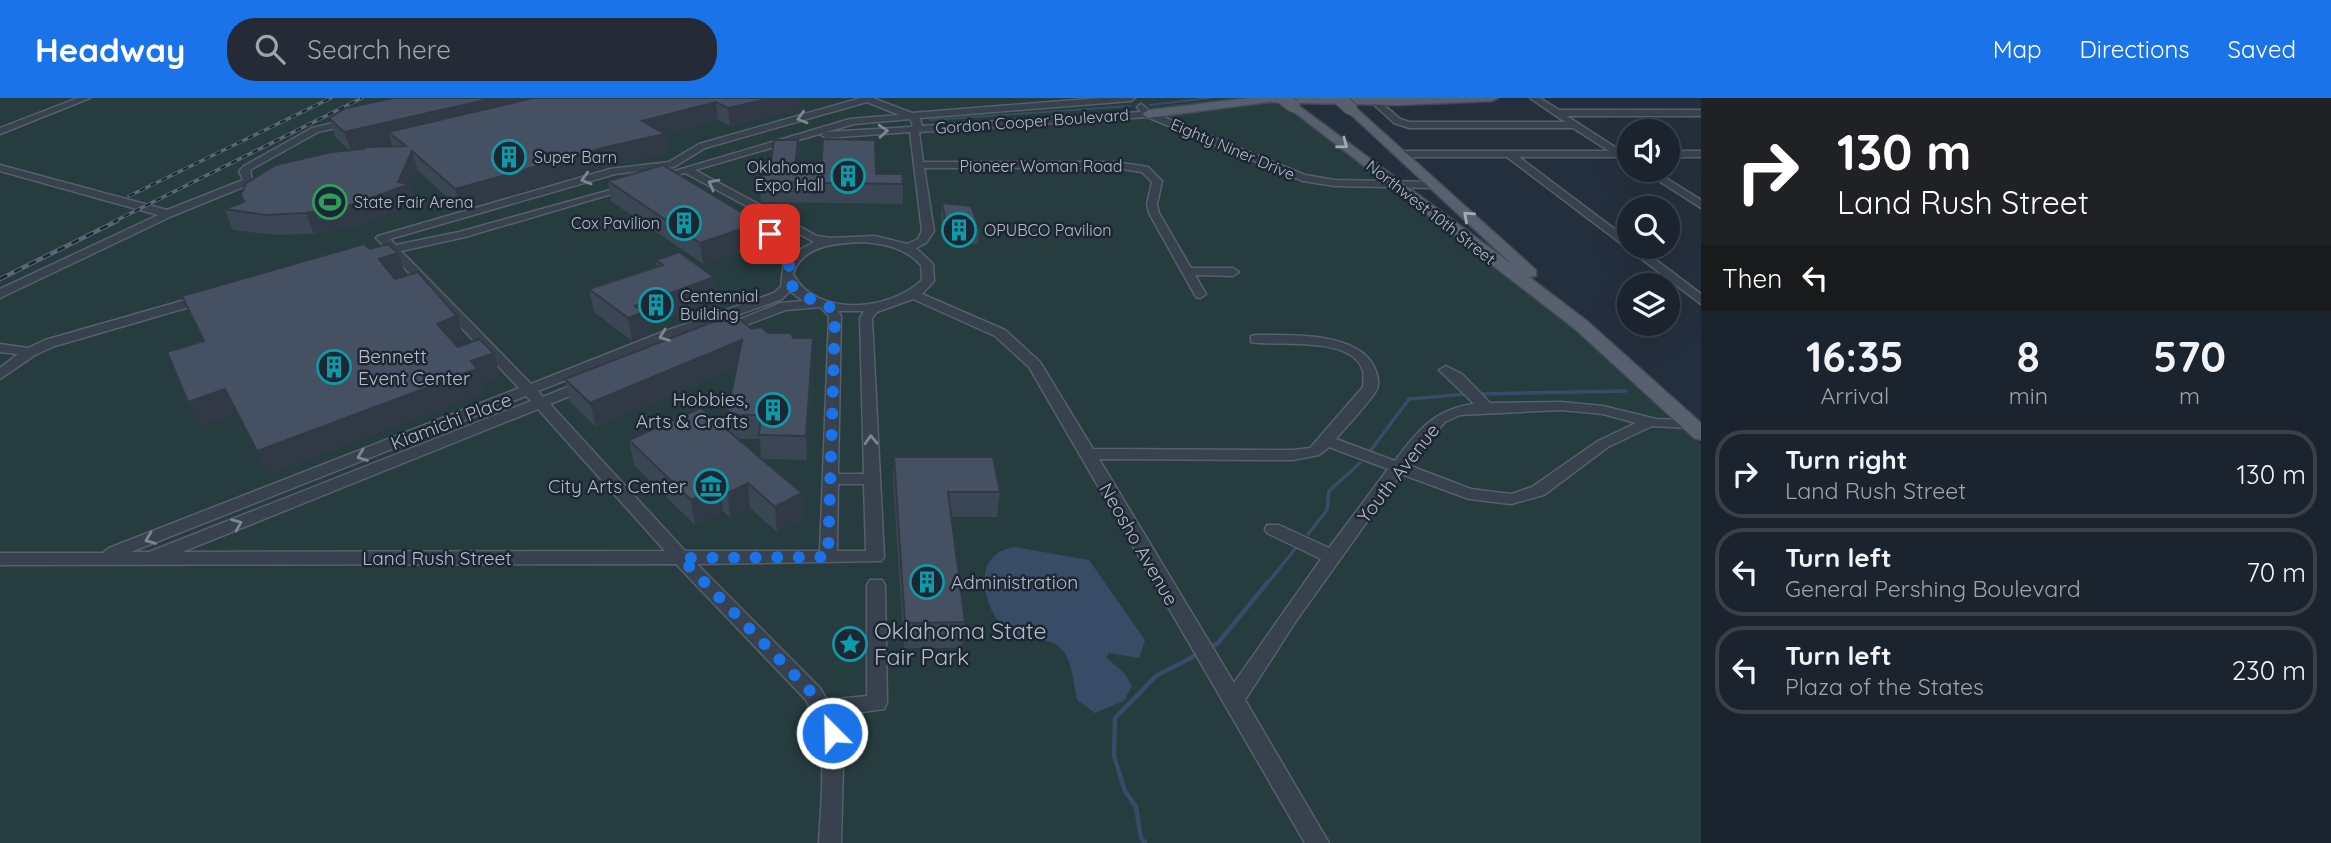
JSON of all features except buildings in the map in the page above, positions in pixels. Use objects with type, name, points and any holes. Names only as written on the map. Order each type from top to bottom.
[{"type":"main road","name":"Northwest 10th Street","points":[[1339,98],[1563,304],[1581,325]]},
{"type":"main road","name":"Gordon Cooper Boulevard","points":[[1148,114],[1250,100],[1375,102],[1492,98]]},
{"type":"main road","name":"Northwest 10th Street","points":[[1293,101],[1398,186],[1581,325],[1695,429]]},
{"type":"street","points":[[0,131],[86,98]]},
{"type":"street","name":"Eighty Niner Drive","points":[[1132,98],[1148,114],[1164,123],[1265,173],[1300,184],[1335,190],[1434,185]]},
{"type":"street","name":"Gordon Cooper Boulevard","points":[[388,251],[461,235],[803,136],[836,124],[1132,98]]},
{"type":"street","points":[[1534,98],[1617,150]]},
{"type":"street","points":[[830,843],[832,733],[824,709],[813,694],[681,558],[534,396],[388,251],[382,238],[614,171],[671,165],[702,146],[866,99],[906,117],[909,125],[914,128],[928,231],[922,241],[907,248]]},
{"type":"street","points":[[1375,102],[1397,121],[1406,125],[1575,125]]},
{"type":"street","points":[[869,119],[885,113],[881,105]]},
{"type":"street","points":[[1114,116],[1164,123],[1177,111]]},
{"type":"street","points":[[1556,113],[1701,113]]},
{"type":"street","name":"Gordon Cooper Boulevard","points":[[803,136],[1148,114]]},
{"type":"street","points":[[249,181],[244,170],[268,154],[315,130],[359,121]]},
{"type":"street","points":[[1401,154],[1617,155]]},
{"type":"street","points":[[1509,154],[1617,236]]},
{"type":"street","points":[[1680,154],[1701,154]]},
{"type":"street","name":"Pioneer Woman Road","points":[[919,165],[1115,164],[1145,169],[1157,181],[1152,204],[1154,213],[1200,294]]},
{"type":"street","points":[[0,168],[169,212]]},
{"type":"street","points":[[681,171],[715,199]]},
{"type":"street","points":[[681,171],[814,239],[874,240],[907,248],[919,256],[929,269],[928,281],[914,295],[872,309],[866,318],[872,479],[830,479]]},
{"type":"street","points":[[0,294],[169,212],[263,178]]},
{"type":"street","points":[[1666,182],[1701,205]]},
{"type":"street","points":[[726,206],[791,249],[789,279],[799,292],[825,304],[835,316],[828,557]]},
{"type":"street","points":[[791,263],[808,249],[841,240]]},
{"type":"street","points":[[1647,259],[1701,300]]},
{"type":"street","points":[[1188,271],[1233,272]]},
{"type":"street","name":"Kiamichi Place","points":[[151,559],[534,396],[666,335],[778,296],[787,288],[789,279]]},
{"type":"street","points":[[0,375],[30,352],[50,343],[221,294]]},
{"type":"street","name":"Neosho Avenue","points":[[914,295],[983,324],[1015,344],[1035,365],[1318,843]]},
{"type":"street","points":[[669,352],[784,306],[880,306]]},
{"type":"street","points":[[1088,454],[1293,455],[1314,452],[1327,441],[1370,388],[1373,377],[1368,365],[1354,352],[1336,345],[1256,339]]},
{"type":"street","points":[[0,348],[30,352]]},
{"type":"street","name":"Kiamichi Place","points":[[107,559],[115,552],[534,396],[633,366]]},
{"type":"street","points":[[1446,370],[1483,404]]},
{"type":"street","name":"Youth Avenue","points":[[1234,700],[1397,469],[1440,419],[1456,411],[1483,404],[1575,406],[1695,429]]},
{"type":"street","points":[[1327,441],[1469,494],[1499,499],[1522,498],[1538,491],[1603,444],[1649,422]]},
{"type":"street","name":"Land Rush Street","points":[[0,559],[875,557],[872,479]]},
{"type":"street","points":[[1273,529],[1333,557]]},
{"type":"street","points":[[824,709],[877,703],[876,585]]},
{"type":"green space","name":"Oklahoma State Fair Park","points":[[0,98],[1274,98],[1556,313],[1701,445],[1701,843],[0,843]]},
{"type":"water","points":[[1015,547],[1089,560],[1145,640],[1139,658],[1109,653],[1106,657],[1125,674],[1132,686],[1124,701],[1095,713],[1077,700],[1071,668],[1064,652],[1046,641],[1016,635],[996,618],[986,592],[986,568],[996,554]]},
{"type":"waterway","points":[[1150,105],[1210,98]]},
{"type":"waterway","points":[[930,120],[1130,106]]},
{"type":"waterway","points":[[1478,394],[1626,391]]},
{"type":"waterway","points":[[1371,450],[1409,399],[1467,394]]},
{"type":"waterway","points":[[1308,534],[1327,510],[1329,491],[1360,463]]},
{"type":"waterway","points":[[1267,584],[1295,549]]},
{"type":"waterway","points":[[1210,648],[1218,643],[1268,582]]},
{"type":"waterway","points":[[1145,843],[1141,838],[1136,807],[1125,791],[1114,756],[1115,718],[1156,676],[1200,653]]},
{"type":"railway","points":[[129,196],[331,98]]},
{"type":"railway","points":[[113,222],[362,98]]},
{"type":"railway","points":[[0,279],[117,221]]},
{"type":"place","name":"Super Barn","points":[[509,157]]},
{"type":"place","name":"Oklahoma Expo Hall","points":[[848,176]]},
{"type":"place","name":"State Fair Arena","points":[[330,202]]},
{"type":"place","name":"Cox Pavilion","points":[[684,223]]},
{"type":"place","name":"OPUBCO Pavilion","points":[[959,230]]},
{"type":"place","name":"Centennial Building","points":[[656,305]]},
{"type":"place","name":"Bennett Event Center","points":[[334,367]]},
{"type":"place","name":"Hobbies, Arts & Crafts","points":[[773,410]]},
{"type":"place","name":"City Arts Center","points":[[711,486]]},
{"type":"place","name":"Administration","points":[[927,582]]},
{"type":"place","name":"Oklahoma State Fair Park","points":[[850,644]]},
{"type":"route","points":[[770,234],[791,249],[793,257],[788,274],[792,285],[806,297],[828,305],[835,316],[828,557],[681,558],[813,694],[824,709],[832,733]]}]
